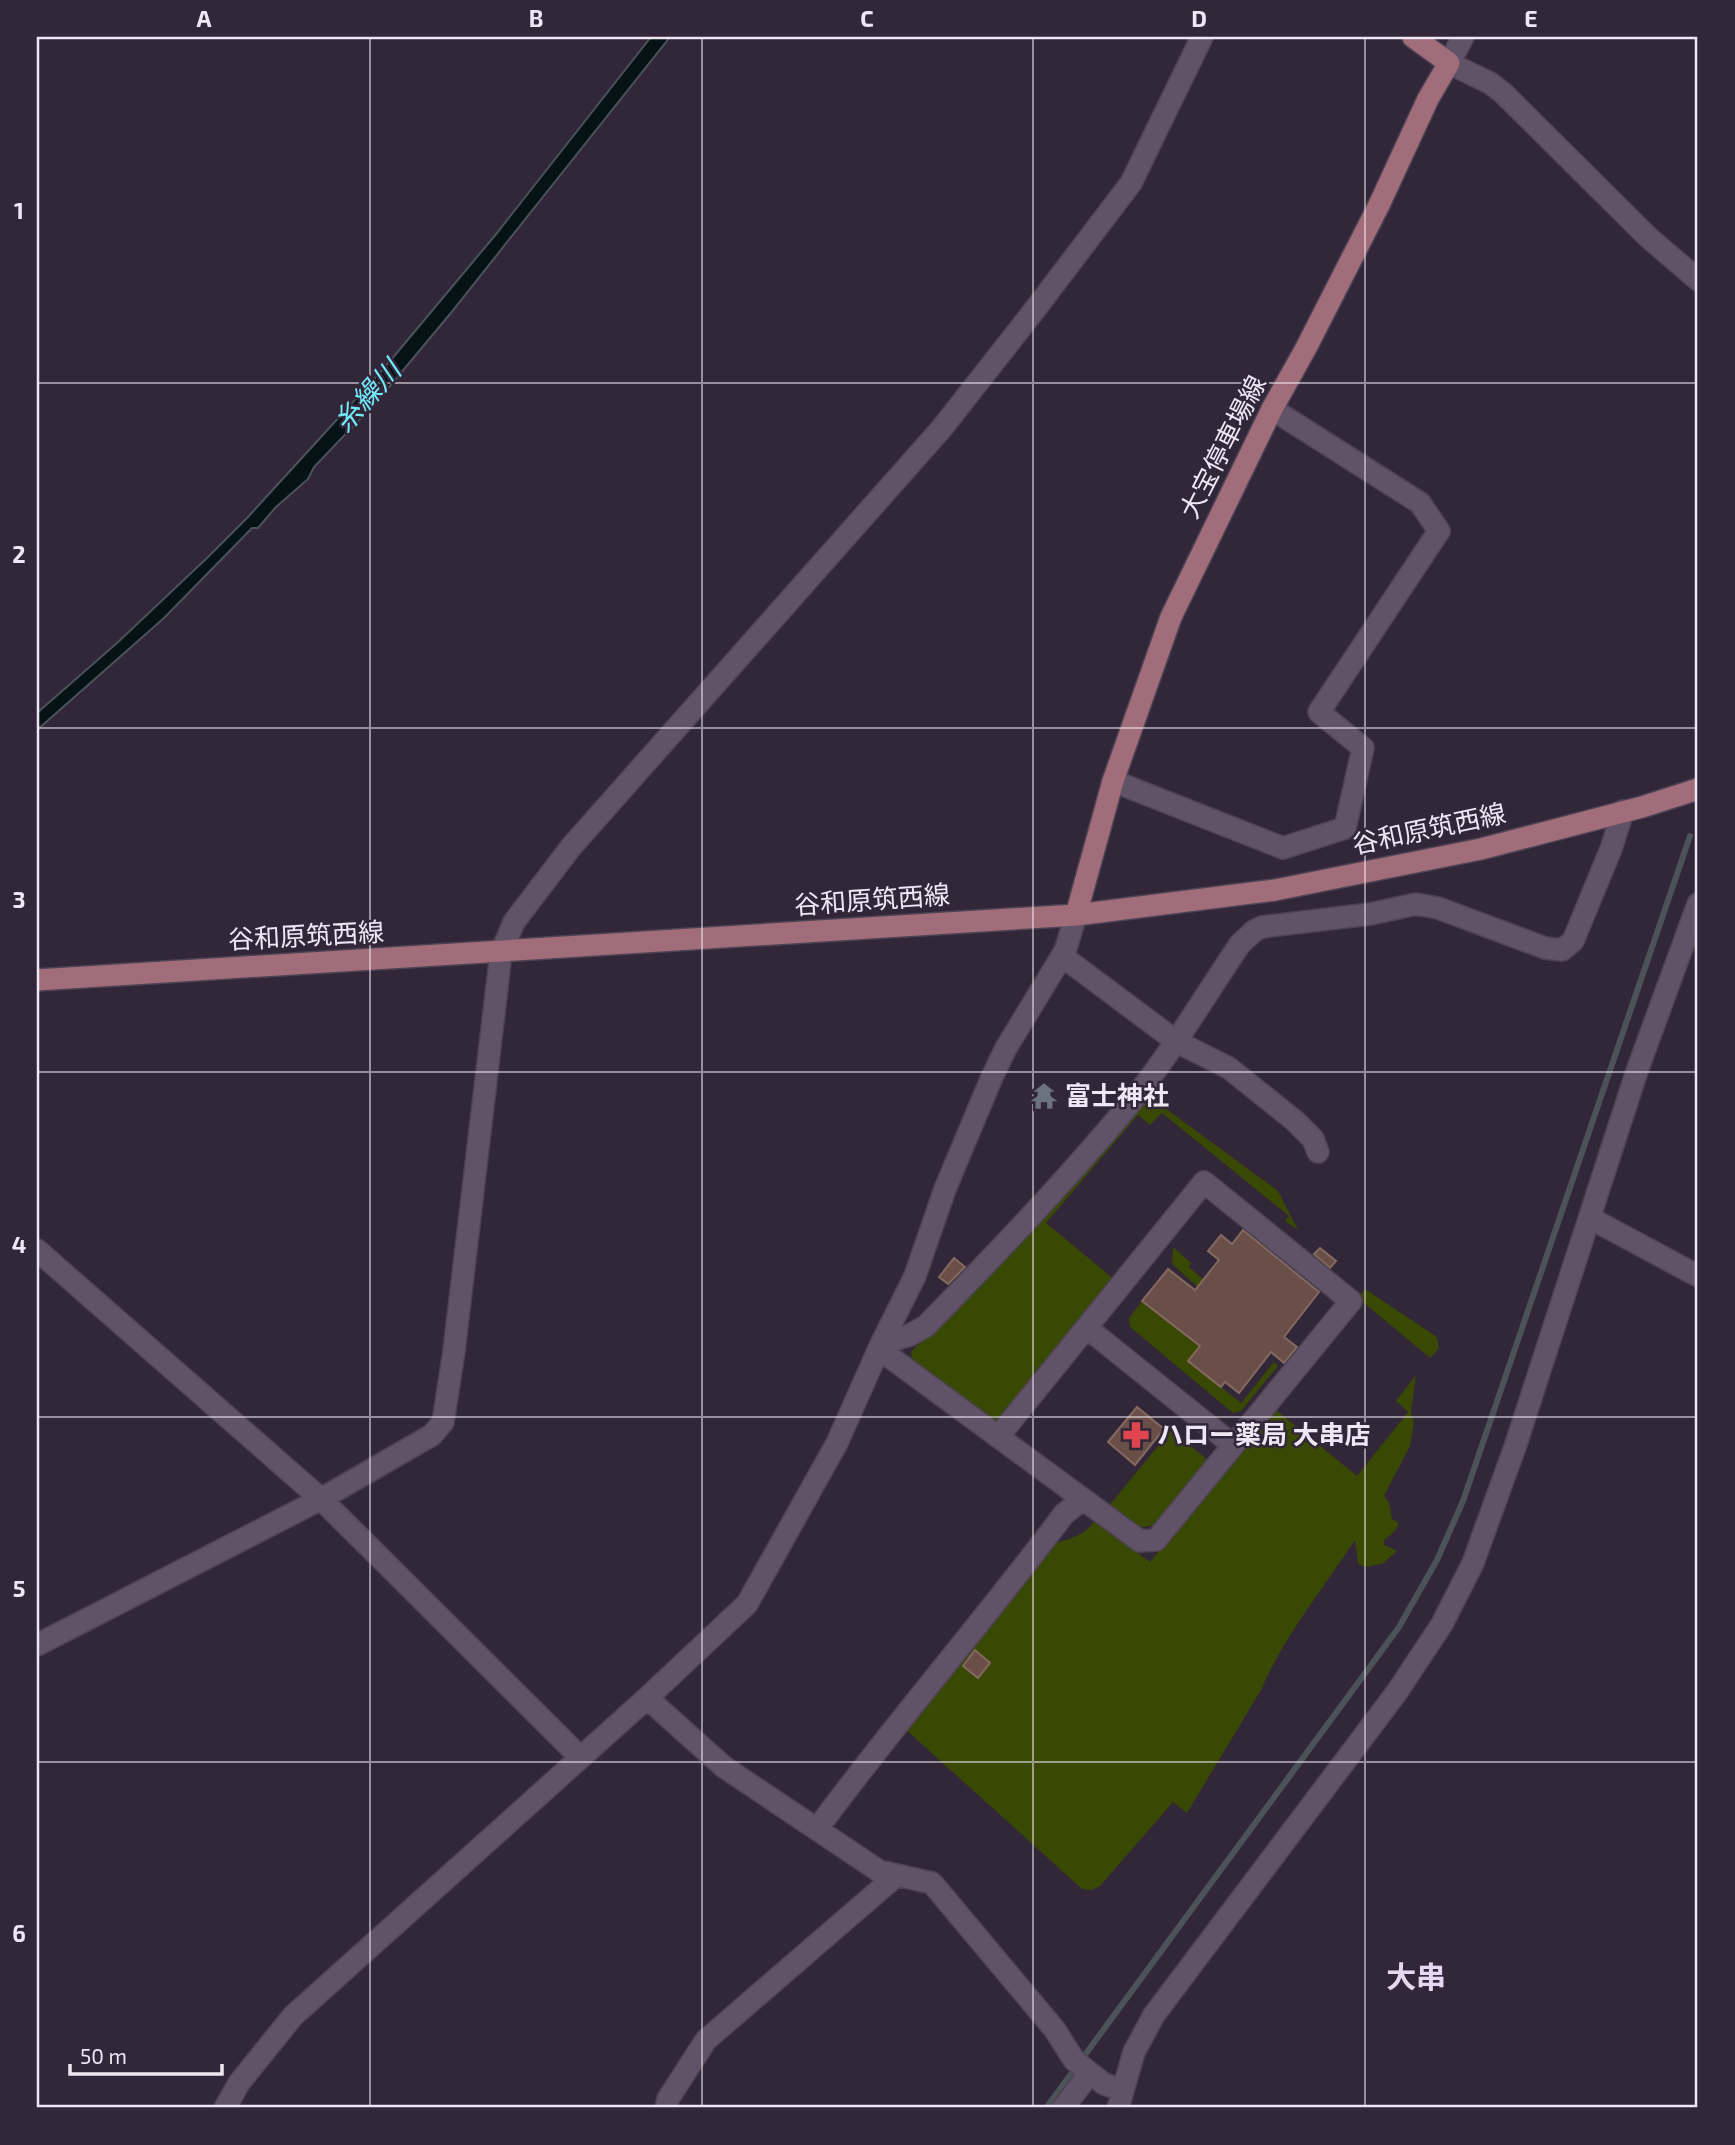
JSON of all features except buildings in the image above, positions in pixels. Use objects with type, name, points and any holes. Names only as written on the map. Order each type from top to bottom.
[{"type":"main road","points":[[1413,37],[1449,63]]},
{"type":"main road","name":"大宝停車場線","points":[[1076,915],[1113,781],[1171,617],[1272,409],[1379,205],[1428,99],[1449,63]]},
{"type":"main road","name":"谷和原筑西線","points":[[37,981],[1076,915],[1275,890],[1481,849],[1698,789]]},
{"type":"street","points":[[37,1645],[321,1499],[432,1435],[443,1422],[501,953],[514,922],[571,847],[942,428],[1033,312],[1130,183],[1202,37]]},
{"type":"street","points":[[1463,37],[1449,63],[1490,83],[1503,93],[1648,237],[1698,280]]},
{"type":"street","points":[[1113,781],[1283,848],[1345,828],[1363,748],[1319,712],[1439,531],[1420,503],[1272,409]]},
{"type":"street","points":[[880,1346],[926,1326],[1021,1228],[1128,1105],[1177,1042],[1240,944],[1250,934],[1262,927],[1335,919],[1416,904],[1438,908],[1545,948],[1562,950],[1573,942],[1611,849],[1623,811]]},
{"type":"street","points":[[647,1698],[723,1767],[879,1871],[932,1883],[1055,2030],[1083,2068],[1120,2099],[1138,2043],[1161,2004],[1397,1692],[1442,1624],[1473,1563],[1515,1447],[1637,1071],[1698,904]]},
{"type":"street","points":[[225,2108],[239,2083],[293,2016],[647,1698],[747,1604],[837,1443],[915,1276],[945,1189],[996,1068],[1062,956],[1076,915]]},
{"type":"street","points":[[1062,956],[1177,1042],[1229,1069],[1248,1083],[1304,1130],[1313,1139],[1318,1152]]},
{"type":"street","points":[[880,1346],[998,1437],[1140,1541],[1156,1540],[1351,1301],[1204,1182],[998,1437]]},
{"type":"street","points":[[1590,1218],[1698,1276]]},
{"type":"street","points":[[37,1250],[321,1499],[580,1757]]},
{"type":"street","points":[[1087,1328],[1233,1445]]},
{"type":"street","points":[[817,1829],[1064,1514],[1083,1499]]},
{"type":"street","points":[[666,2108],[668,2099],[706,2040],[897,1875]]},
{"type":"street","points":[[1063,2108],[1083,2068]]},
{"type":"green space","points":[[1144,1101],[1153,1101],[1169,1111],[1278,1191],[1298,1230],[1285,1221],[1289,1216],[1162,1113],[1150,1125],[1138,1115],[1046,1223],[1114,1279],[995,1425],[912,1363],[911,1352]]},
{"type":"green space","points":[[1173,1247],[1191,1263],[1189,1267],[1203,1279],[1198,1287],[1172,1264]]},
{"type":"green space","points":[[1365,1289],[1437,1337],[1439,1348],[1430,1358],[1358,1298]]},
{"type":"green space","points":[[1142,1301],[1200,1346],[1189,1361],[1241,1403],[1274,1362],[1278,1366],[1241,1411],[1233,1413],[1130,1327],[1129,1318]]},
{"type":"green space","points":[[1416,1375],[1410,1446],[1384,1496],[1389,1502],[1392,1519],[1398,1522],[1398,1526],[1384,1540],[1384,1545],[1396,1550],[1395,1553],[1382,1564],[1364,1567],[1358,1563],[1355,1540],[1292,1632],[1261,1690],[1187,1813],[1173,1802],[1100,1886],[1092,1890],[1082,1889],[904,1728],[1051,1544],[1081,1534],[1095,1521],[1150,1562],[1276,1410],[1357,1476],[1408,1412],[1396,1401]]},
{"type":"green space","points":[[1171,1430],[1209,1461],[1157,1525],[1135,1528],[1108,1507]]},
{"type":"water","name":"糸繰川","points":[[651,37],[670,37],[380,398],[314,467],[308,479],[276,507],[258,528],[252,528],[164,618],[37,730],[37,713],[117,643],[208,557],[385,367],[497,233]]},
{"type":"waterway","points":[[1046,2108],[1399,1627],[1437,1560],[1463,1501],[1690,836]]},
{"type":"place","name":"富士神社","points":[[1044,1096]]},
{"type":"place","name":"ハロー薬局 大串店","points":[[1136,1435]]},
{"type":"district","name":"大串","points":[[1416,1978]]}]
